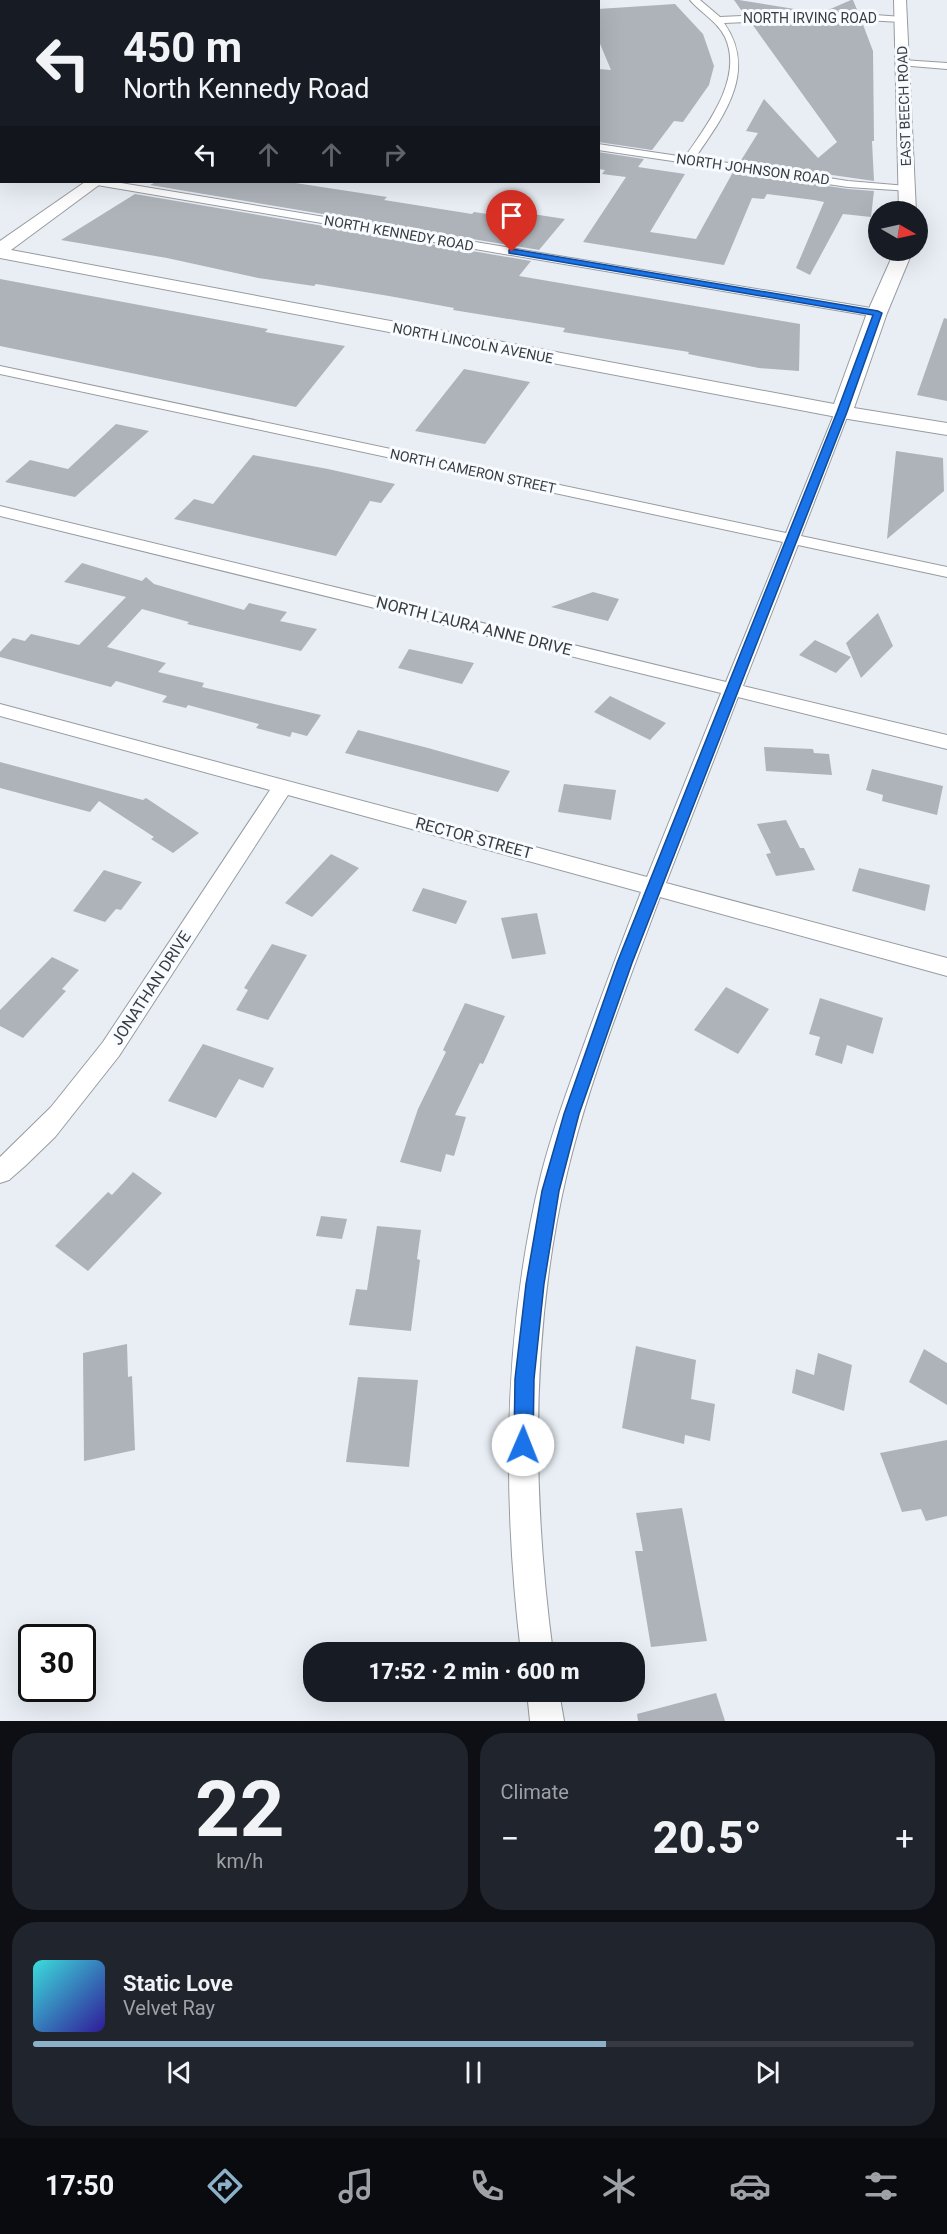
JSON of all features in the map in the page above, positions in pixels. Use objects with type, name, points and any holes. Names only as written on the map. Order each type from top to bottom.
[{"type":"street","points":[[688,160],[730,92],[736,66],[731,41],[720,20],[694,0]]},
{"type":"street","name":"EAST BEECH ROAD","points":[[900,0],[908,201]]},
{"type":"street","name":"NORTH IRVING ROAD","points":[[720,20],[832,15],[900,19]]},
{"type":"street","points":[[902,63],[947,66]]},
{"type":"street","name":"NORTH JOHNSON ROAD","points":[[600,147],[848,184],[907,189]]},
{"type":"street","points":[[0,251],[95,183]]},
{"type":"street","name":"NORTH KENNEDY ROAD","points":[[102,183],[878,313]]},
{"type":"street","name":"NORTH LINCOLN AVENUE","points":[[0,251],[842,412],[947,429]]},
{"type":"street","points":[[535,1642],[528,1597],[522,1468],[525,1379],[535,1284],[551,1191],[572,1114],[617,982],[899,261]]},
{"type":"street","name":"NORTH CAMERON STREET","points":[[0,370],[947,572]]},
{"type":"street","name":"NORTH LAURA ANNE DRIVE","points":[[0,511],[947,742]]},
{"type":"street","name":"RECTOR STREET","points":[[0,710],[947,967]]},
{"type":"street","name":"JONATHAN DRIVE","points":[[0,1173],[48,1130],[81,1090],[283,787]]},
{"type":"street","points":[[544,1702],[547,1721]]},
{"type":"building","points":[[734,0],[739,0],[807,11],[744,14]]},
{"type":"building","points":[[851,0],[858,12],[828,10]]},
{"type":"building","points":[[675,4],[703,34],[714,66],[709,85],[683,122],[674,121],[652,150],[600,142],[600,69],[611,70],[600,44],[600,9]]},
{"type":"building","points":[[832,20],[862,22],[873,51],[874,181],[740,162],[758,133],[746,131],[764,99],[818,158],[837,142],[752,24]]},
{"type":"building","points":[[600,152],[644,159],[638,167],[685,174],[650,232],[696,239],[733,172],[874,191],[873,201],[868,201],[868,217],[843,214],[810,275],[796,268],[824,202],[767,194],[764,199],[752,198],[724,265],[583,242],[626,177],[602,174],[605,170],[600,169]]},
{"type":"building","points":[[154,183],[296,183],[387,197],[384,200],[472,214],[474,212],[501,216],[506,210],[565,219],[539,250],[150,185]]},
{"type":"building","points":[[135,194],[531,261],[519,276],[800,324],[799,371],[759,368],[688,354],[689,352],[563,332],[565,328],[316,284],[314,286],[258,278],[167,258],[61,240]]},
{"type":"building","points":[[0,279],[268,329],[265,332],[345,346],[296,407],[0,346]]},
{"type":"building","points":[[944,318],[947,319],[947,401],[917,395]]},
{"type":"building","points":[[464,369],[530,382],[485,444],[415,431]]},
{"type":"building","points":[[116,424],[149,431],[75,497],[5,482],[30,460],[68,469]]},
{"type":"building","points":[[896,451],[943,458],[944,491],[887,539]]},
{"type":"building","points":[[253,455],[395,484],[381,503],[370,501],[336,556],[174,519],[194,499],[213,504]]},
{"type":"building","points":[[82,563],[142,581],[146,577],[154,584],[244,610],[249,603],[287,612],[280,621],[317,629],[301,651],[187,624],[189,622],[142,609],[107,647],[166,663],[158,672],[204,683],[202,687],[321,715],[307,736],[292,732],[290,737],[256,728],[259,724],[188,705],[186,708],[162,702],[167,696],[116,681],[111,687],[0,657],[0,652],[13,638],[25,641],[31,634],[79,645],[126,597],[64,582]]},
{"type":"building","points":[[593,592],[619,599],[608,621],[551,607]]},
{"type":"building","points":[[878,613],[893,646],[861,678],[846,643]]},
{"type":"building","points":[[815,640],[851,657],[836,673],[799,655]]},
{"type":"building","points":[[409,649],[474,663],[462,684],[398,668]]},
{"type":"building","points":[[610,696],[666,723],[650,740],[594,712]]},
{"type":"building","points":[[358,730],[510,771],[498,792],[345,753]]},
{"type":"building","points":[[764,747],[813,749],[814,753],[829,754],[832,775],[766,771]]},
{"type":"building","points":[[0,762],[143,800],[146,798],[199,833],[173,853],[151,839],[154,837],[99,801],[90,812],[0,788]]},
{"type":"building","points":[[872,769],[943,786],[937,815],[882,801],[883,795],[866,790]]},
{"type":"building","points":[[564,784],[616,790],[611,820],[558,812]]},
{"type":"building","points":[[786,820],[800,848],[804,848],[815,870],[776,876],[766,854],[771,853],[757,824]]},
{"type":"building","points":[[331,854],[359,868],[312,917],[285,903]]},
{"type":"building","points":[[859,868],[930,885],[925,911],[852,891]]},
{"type":"building","points":[[104,870],[142,882],[121,910],[116,909],[105,922],[73,911]]},
{"type":"building","points":[[423,888],[467,901],[456,924],[412,911]]},
{"type":"building","points":[[537,913],[546,954],[512,959],[501,918]]},
{"type":"building","points":[[272,944],[307,955],[268,1020],[236,1010],[248,990],[244,988]]},
{"type":"building","points":[[52,957],[79,970],[62,989],[66,991],[23,1038],[0,1026],[0,1010]]},
{"type":"building","points":[[726,987],[769,1009],[738,1054],[694,1030]]},
{"type":"building","points":[[820,998],[883,1018],[873,1054],[847,1045],[842,1064],[815,1055],[820,1037],[809,1034]]},
{"type":"building","points":[[465,1003],[505,1016],[483,1064],[480,1063],[455,1115],[466,1117],[454,1156],[446,1154],[441,1172],[400,1162],[418,1109],[446,1052],[443,1050]]},
{"type":"building","points":[[203,1044],[274,1068],[263,1088],[239,1079],[216,1118],[168,1101]]},
{"type":"building","points":[[133,1172],[162,1193],[88,1271],[55,1246],[108,1192],[112,1195]]},
{"type":"building","points":[[321,1216],[347,1219],[342,1239],[316,1236]]},
{"type":"building","points":[[377,1226],[421,1230],[417,1259],[420,1260],[411,1331],[349,1325],[356,1289],[367,1290]]},
{"type":"building","points":[[127,1344],[128,1377],[132,1376],[135,1450],[84,1461],[83,1353]]},
{"type":"building","points":[[636,1346],[696,1360],[691,1399],[715,1404],[710,1441],[685,1435],[684,1444],[622,1428]]},
{"type":"building","points":[[924,1349],[947,1363],[947,1405],[909,1382]]},
{"type":"building","points":[[818,1353],[852,1365],[844,1411],[792,1393],[796,1369],[814,1375]]},
{"type":"building","points":[[358,1377],[418,1380],[409,1467],[346,1462]]},
{"type":"building","points":[[947,1440],[947,1516],[926,1521],[921,1509],[902,1512],[880,1453]]},
{"type":"building","points":[[682,1508],[707,1641],[651,1647],[635,1551],[643,1551],[636,1513]]},
{"type":"building","points":[[716,1693],[725,1721],[638,1721],[637,1714]]},
{"type":"route","points":[[512,252],[878,313],[842,412],[624,963],[572,1114],[551,1191],[535,1284],[525,1379],[523,1445]]}]
